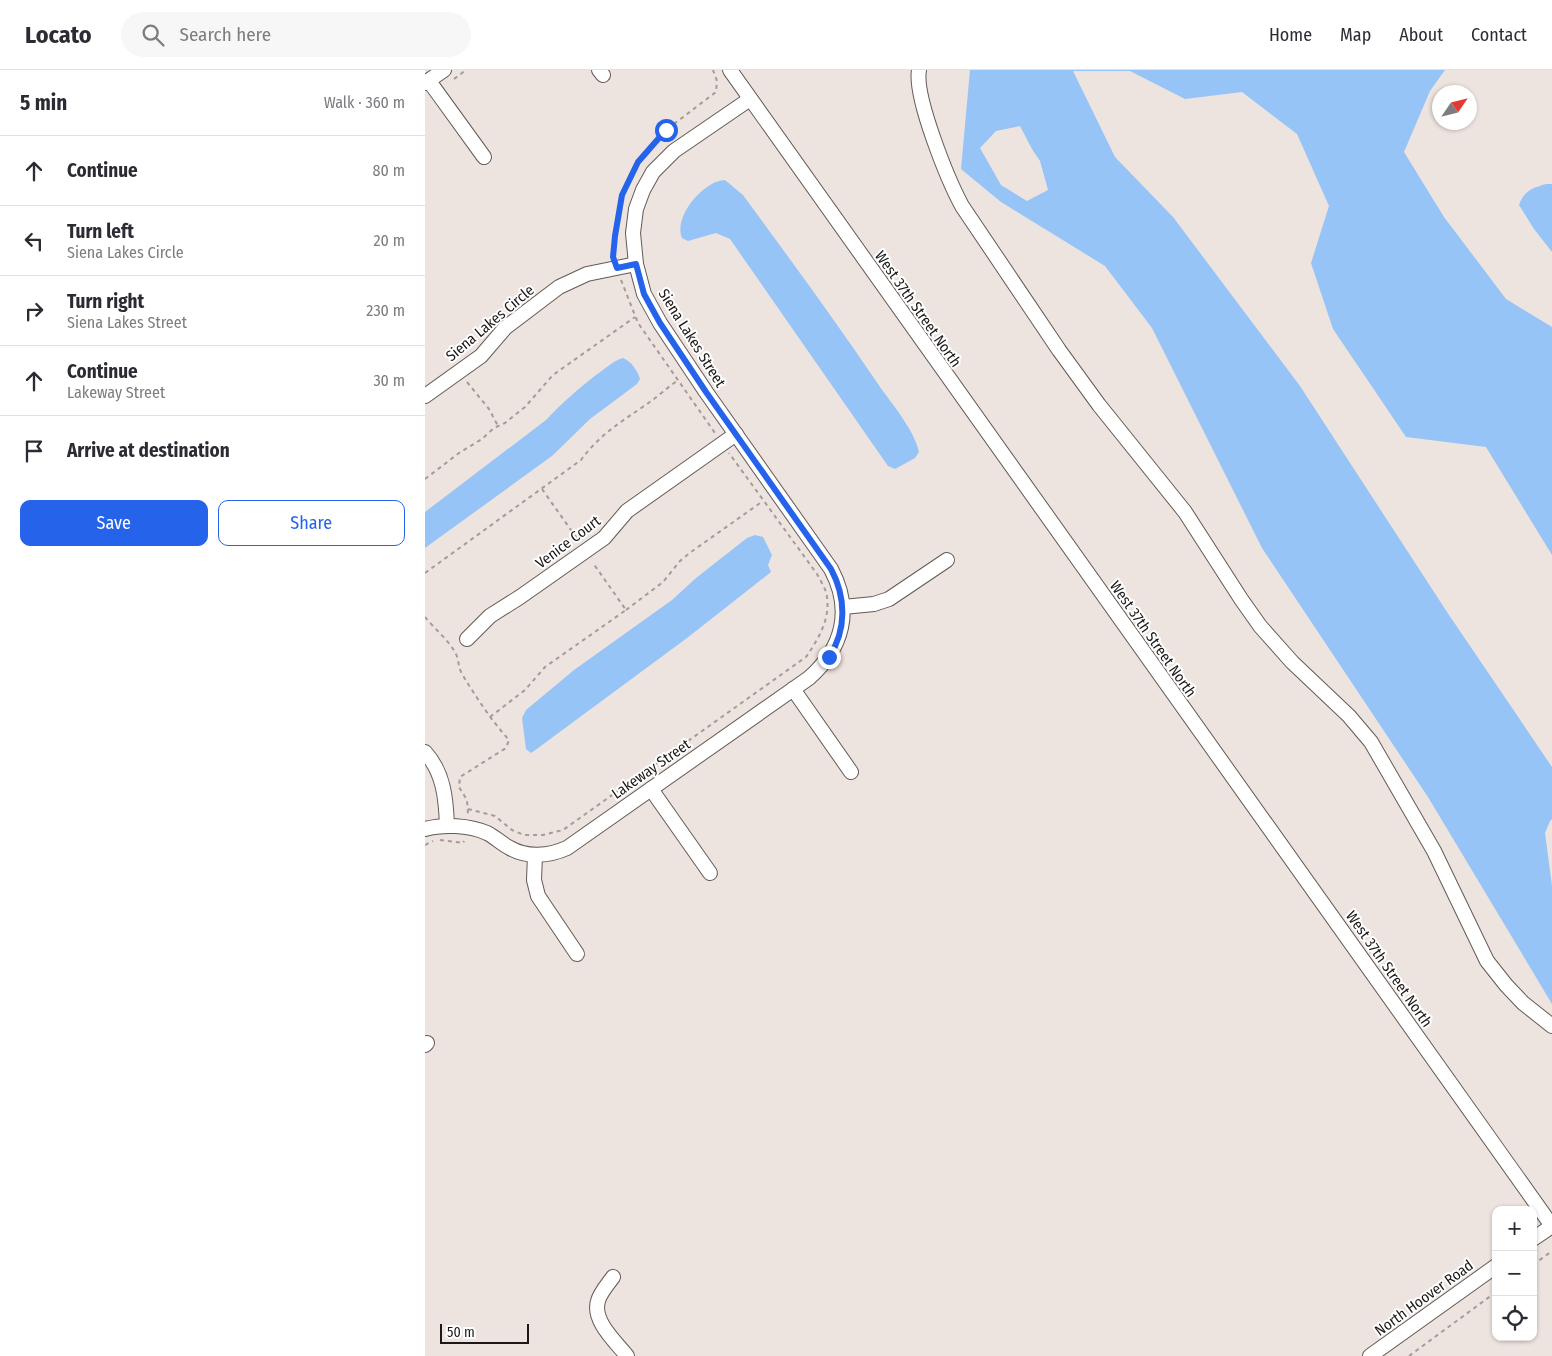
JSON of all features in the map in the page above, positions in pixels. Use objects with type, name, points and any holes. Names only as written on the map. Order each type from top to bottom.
[{"type":"street","points":[[444,70],[427,82],[484,157]]},
{"type":"street","name":"West 37th Street North","points":[[730,70],[1552,1226]]},
{"type":"street","points":[[919,70],[921,98],[939,151],[962,206],[1059,350],[1099,405],[1185,512],[1260,626],[1292,662],[1349,716],[1371,742],[1434,851],[1487,961],[1506,986],[1552,1026]]},
{"type":"street","name":"Siena Lakes Street","points":[[749,99],[673,151],[653,172],[643,190],[637,209],[633,233],[636,264],[644,294],[660,323],[736,434],[827,561],[838,584],[843,607]]},
{"type":"street","name":"Siena Lakes Circle","points":[[425,396],[481,356],[505,328],[559,287],[587,274],[636,264]]},
{"type":"street","name":"Venice Court","points":[[467,639],[490,616],[604,538],[627,511],[736,434]]},
{"type":"street","points":[[843,607],[874,604],[889,599],[947,560]]},
{"type":"street","name":"Lakeway Street","points":[[425,829],[447,826],[485,832],[517,852],[535,855],[567,848],[815,673],[834,650],[841,629],[843,607]]},
{"type":"street","points":[[793,689],[851,772]]},
{"type":"street","points":[[425,752],[437,770],[443,784],[447,801],[447,826]]},
{"type":"street","points":[[651,789],[710,873]]},
{"type":"street","points":[[535,855],[534,880],[538,896],[577,954]]},
{"type":"street","points":[[1537,1236],[1552,1226]]},
{"type":"street","name":"North Hoover Road","points":[[1370,1356],[1492,1269]]},
{"type":"street","points":[[613,1278],[597,1302],[599,1316],[601,1324],[627,1356]]},
{"type":"path","points":[[467,809],[495,816],[512,830],[524,835],[543,835],[563,830],[806,658],[824,626],[827,605],[825,591],[817,574],[638,323],[613,257],[622,195],[638,162],[666,130],[716,92],[717,81],[713,70]]},
{"type":"path","points":[[425,479],[459,453],[525,408],[553,375],[635,317]]},
{"type":"path","points":[[460,371],[489,409],[498,426]]},
{"type":"path","points":[[425,573],[581,460],[591,446],[603,435],[678,380]]},
{"type":"path","points":[[541,489],[626,610]]},
{"type":"path","points":[[490,717],[525,690],[545,667],[663,582],[691,552],[763,500]]},
{"type":"path","points":[[425,617],[448,642],[456,654],[461,672],[490,717],[509,740],[506,748],[460,777],[459,787],[467,800],[466,828],[463,843],[436,840],[425,845]]},
{"type":"path","points":[[1537,1262],[1552,1252]]},
{"type":"path","points":[[1409,1356],[1492,1295]]},
{"type":"water","points":[[970,70],[1445,70],[1434,85],[1432,85],[1404,152],[1444,217],[1506,299],[1552,327],[1552,555],[1486,447],[1406,437],[1333,329],[1311,263],[1329,206],[1297,134],[1242,92],[1185,99],[1130,71],[1073,71],[1115,157],[1173,217],[1300,386],[1447,612],[1552,767],[1552,819],[1545,833],[1552,886],[1552,1004],[1428,797],[1262,548],[1152,328],[1105,266],[1001,202],[961,169]],"holes":[[[1020,126],[1040,161],[1048,190],[1027,201],[1001,185],[980,148],[996,131]]]},
{"type":"water","points":[[725,180],[743,195],[901,416],[912,434],[919,452],[915,458],[895,469],[888,466],[730,239],[716,233],[688,241],[682,238],[680,230],[682,220],[692,202],[699,193],[708,187],[716,182]]},
{"type":"water","points":[[1546,184],[1552,184],[1552,252],[1534,229],[1519,205],[1523,196],[1529,191]]},
{"type":"water","points":[[623,358],[638,373],[640,379],[637,384],[590,419],[552,456],[425,548],[425,512],[546,420],[570,396],[596,375],[612,363]]},
{"type":"water","points":[[755,535],[763,537],[772,555],[768,565],[771,572],[687,638],[534,751],[531,753],[526,749],[522,718],[526,710],[574,670],[672,600],[696,578],[747,538]]},
{"type":"route","points":[[666,130],[638,162],[622,195],[613,257],[617,268],[636,264],[644,294],[660,323],[706,392],[827,561],[841,592],[843,614],[839,636],[834,650],[829,657]]}]
